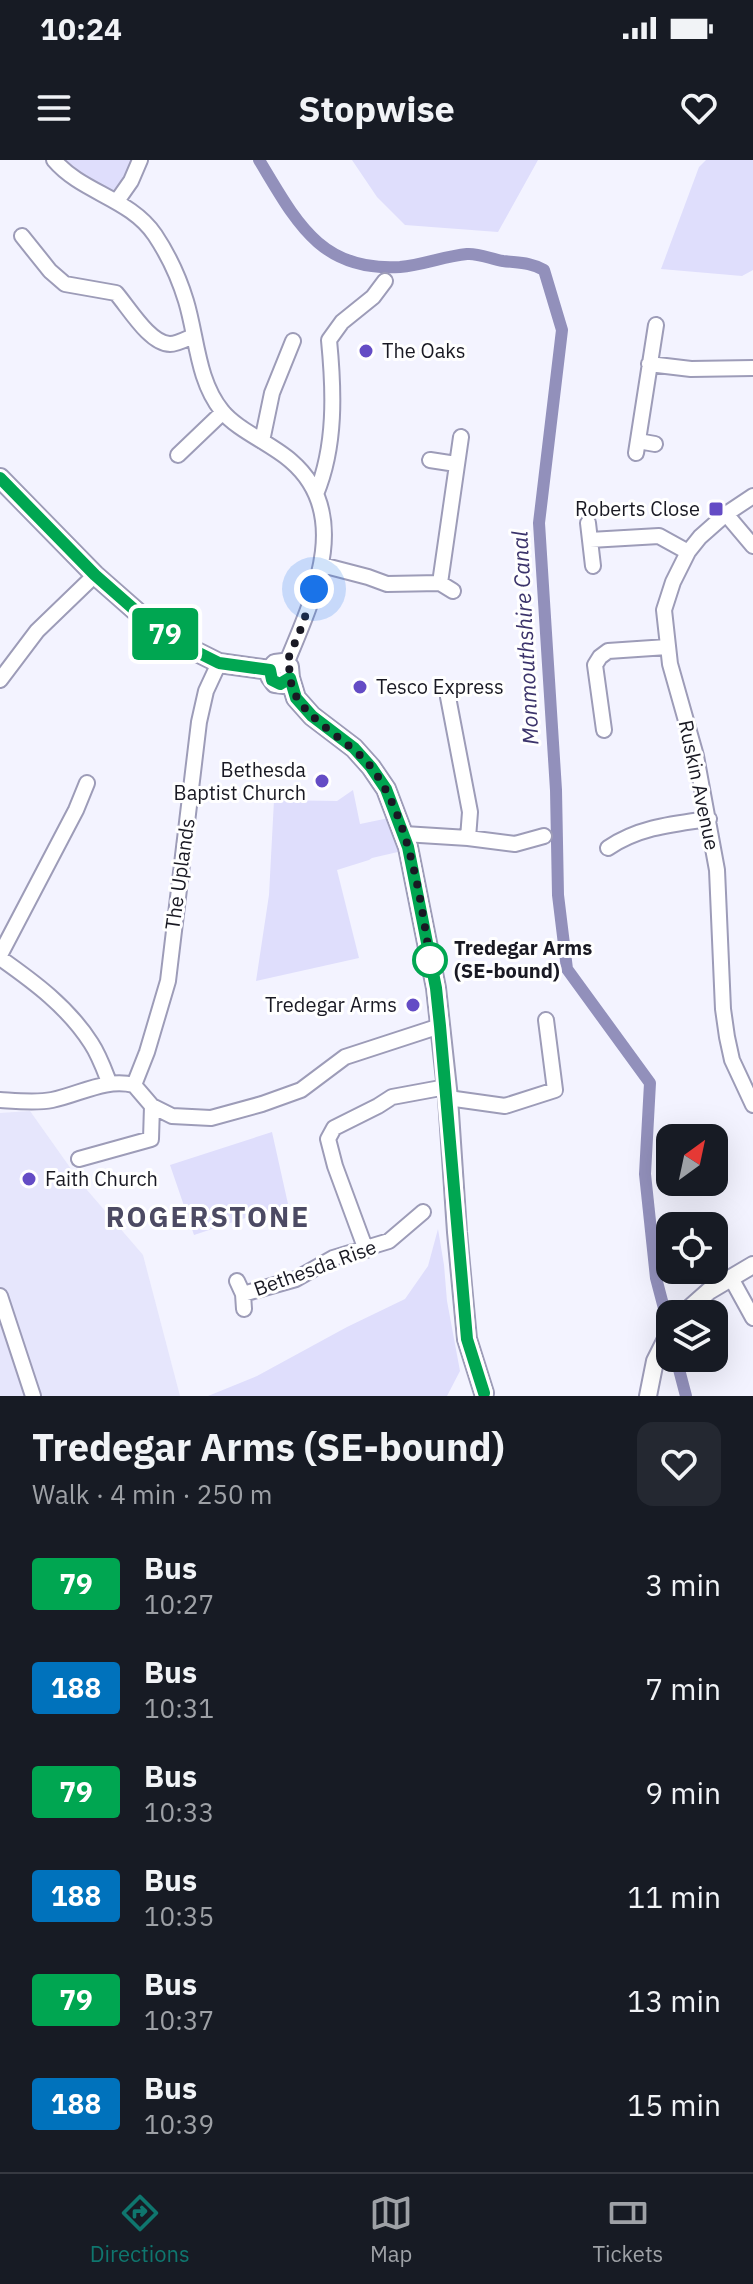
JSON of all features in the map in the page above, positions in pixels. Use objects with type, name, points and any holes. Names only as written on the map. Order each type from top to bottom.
[{"type":"main road","points":[[0,478],[95,575],[153,626],[219,663],[282,671],[296,698],[354,748],[386,789],[404,834],[426,936],[447,1092],[467,1339],[483,1395]]},
{"type":"street","points":[[54,160],[65,173],[139,215],[154,233],[172,263],[187,302],[193,336],[209,388],[223,412],[289,459],[306,476],[316,494],[323,515],[322,565],[302,626],[282,671]]},
{"type":"street","points":[[117,201],[131,181],[140,160]]},
{"type":"street","points":[[22,236],[50,271],[65,284],[116,293],[147,333],[158,342],[172,344],[193,336]]},
{"type":"street","points":[[316,494],[328,450],[333,386],[329,340],[342,322],[383,284]]},
{"type":"street","points":[[655,444],[637,447],[656,325]]},
{"type":"street","points":[[262,441],[272,393],[293,341]]},
{"type":"street","points":[[649,364],[691,369],[753,368]]},
{"type":"street","points":[[178,455],[223,412]]},
{"type":"street","points":[[322,565],[387,584],[446,587],[461,437]]},
{"type":"street","points":[[430,460],[456,464]]},
{"type":"street","name":"Ruskin Avenue","points":[[753,496],[726,514],[688,552],[664,610],[667,647],[693,744],[717,870],[727,1037],[732,1060],[753,1105]]},
{"type":"street","points":[[726,514],[753,546]]},
{"type":"street","points":[[588,523],[593,566]]},
{"type":"street","points":[[590,540],[659,536],[688,552]]},
{"type":"street","points":[[0,680],[37,631],[95,575]]},
{"type":"street","points":[[604,730],[595,665],[600,657],[608,651],[667,647]]},
{"type":"street","name":"The Uplands","points":[[134,1085],[168,981],[199,722],[206,691],[219,663]]},
{"type":"street","points":[[448,697],[470,812],[468,838]]},
{"type":"street","points":[[87,783],[0,956],[34,982],[72,1019],[93,1046],[109,1082]]},
{"type":"street","points":[[608,848],[641,831],[709,819]]},
{"type":"street","points":[[404,834],[515,844],[544,836]]},
{"type":"street","points":[[366,1250],[335,1166],[328,1139],[334,1128],[392,1097],[447,1092],[505,1106],[555,1090],[546,1020]]},
{"type":"street","points":[[0,1100],[50,1100],[109,1082],[122,1082],[134,1085],[152,1106],[172,1116],[211,1118],[301,1090],[345,1057],[440,1026]]},
{"type":"street","points":[[79,1159],[151,1139],[152,1106]]},
{"type":"street","name":"Bethesda Rise","points":[[241,1295],[296,1279],[333,1258],[389,1241],[423,1212]]},
{"type":"street","points":[[699,1300],[753,1265]]},
{"type":"street","points":[[731,1278],[753,1318]]},
{"type":"street","points":[[0,1296],[33,1396]]},
{"type":"street","points":[[648,1396],[656,1359]]},
{"type":"shaded area","points":[[63,160],[135,160],[129,174],[113,192]]},
{"type":"shaded area","points":[[352,160],[538,160],[498,232],[405,225],[377,197]]},
{"type":"shaded area","points":[[706,160],[753,160],[753,270],[742,276],[661,269],[699,167]]},
{"type":"shaded area","points":[[353,790],[360,824],[389,818],[402,851],[337,870],[359,958],[256,981],[269,895],[274,800],[337,801]]},
{"type":"shaded area","points":[[30,1111],[81,1183],[143,1255],[180,1396],[0,1396],[0,1113]]},
{"type":"shaded area","points":[[272,1132],[288,1204],[194,1235],[170,1165]]},
{"type":"shaded area","points":[[438,1229],[460,1371],[447,1396],[208,1396],[257,1376],[405,1299],[428,1266]]},
{"type":"waterway","name":"Monmouthshire Canal","points":[[259,160],[285,203],[313,238],[349,261],[400,267],[471,254],[529,264],[544,270],[562,330],[539,523],[556,790],[558,895],[567,969],[650,1083],[645,1174],[656,1278],[662,1300]]},
{"type":"waterway","name":"Monmouthshire Canal","points":[[680,1372],[686,1396]]},
{"type":"bus line","name":"79","points":[[0,478],[95,575],[153,626],[219,663],[270,670],[275,683],[284,684],[290,678],[296,698],[312,716],[354,748],[386,789],[408,847],[436,988],[467,1339],[484,1393]]},
{"type":"place","name":"The Oaks","points":[[366,351]]},
{"type":"place","name":"Roberts Close","points":[[716,509]]},
{"type":"place","name":"Tesco Express","points":[[360,687]]},
{"type":"place","name":"Bethesda Baptist Church","points":[[322,781]]},
{"type":"place","name":"Tredegar Arms (SE-bound)","points":[[430,960]]},
{"type":"place","name":"Tredegar Arms","points":[[413,1005]]},
{"type":"place","name":"Faith Church","points":[[29,1179]]},
{"type":"district","name":"ROGERSTONE","points":[[208,1217]]},
{"type":"route","points":[[314,589],[286,664],[291,672],[296,698],[312,716],[354,748],[386,789],[408,847],[430,960]]}]
